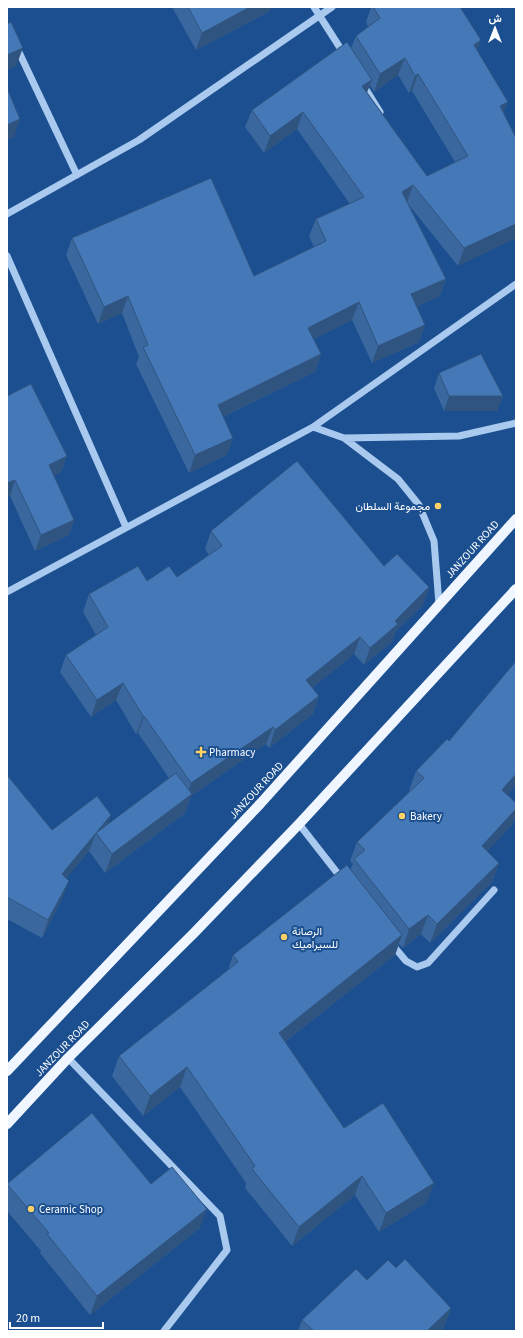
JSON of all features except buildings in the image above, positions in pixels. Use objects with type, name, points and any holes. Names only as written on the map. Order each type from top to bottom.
[{"type":"main road","name":"JANZOUR ROAD","points":[[7,1071],[260,804],[516,519]]},
{"type":"main road","name":"JANZOUR ROAD","points":[[7,1124],[68,1058],[194,933],[299,824],[516,589]]},
{"type":"street","points":[[314,7],[348,61]]},
{"type":"street","points":[[7,214],[139,140],[332,7]]},
{"type":"street","points":[[14,42],[77,175]]},
{"type":"street","points":[[356,74],[385,120]]},
{"type":"street","points":[[7,256],[126,527]]},
{"type":"street","points":[[7,592],[313,427],[516,284]]},
{"type":"street","points":[[344,438],[459,436],[516,423]]},
{"type":"street","points":[[313,427],[344,438],[398,479],[419,505],[434,540],[439,604]]},
{"type":"street","points":[[299,824],[348,887]]},
{"type":"street","points":[[386,936],[406,961],[417,967],[428,963],[494,890]]},
{"type":"street","points":[[68,1058],[220,1216],[228,1250],[164,1331]]},
{"type":"place","name":"مجموعة السلطان","points":[[438,506]]},
{"type":"place","name":"Pharmacy","points":[[201,752]]},
{"type":"place","name":"Bakery","points":[[402,816]]},
{"type":"place","name":"الرصانة للسيراميك","points":[[284,937]]},
{"type":"place","name":"Ceramic Shop","points":[[31,1209]]}]
